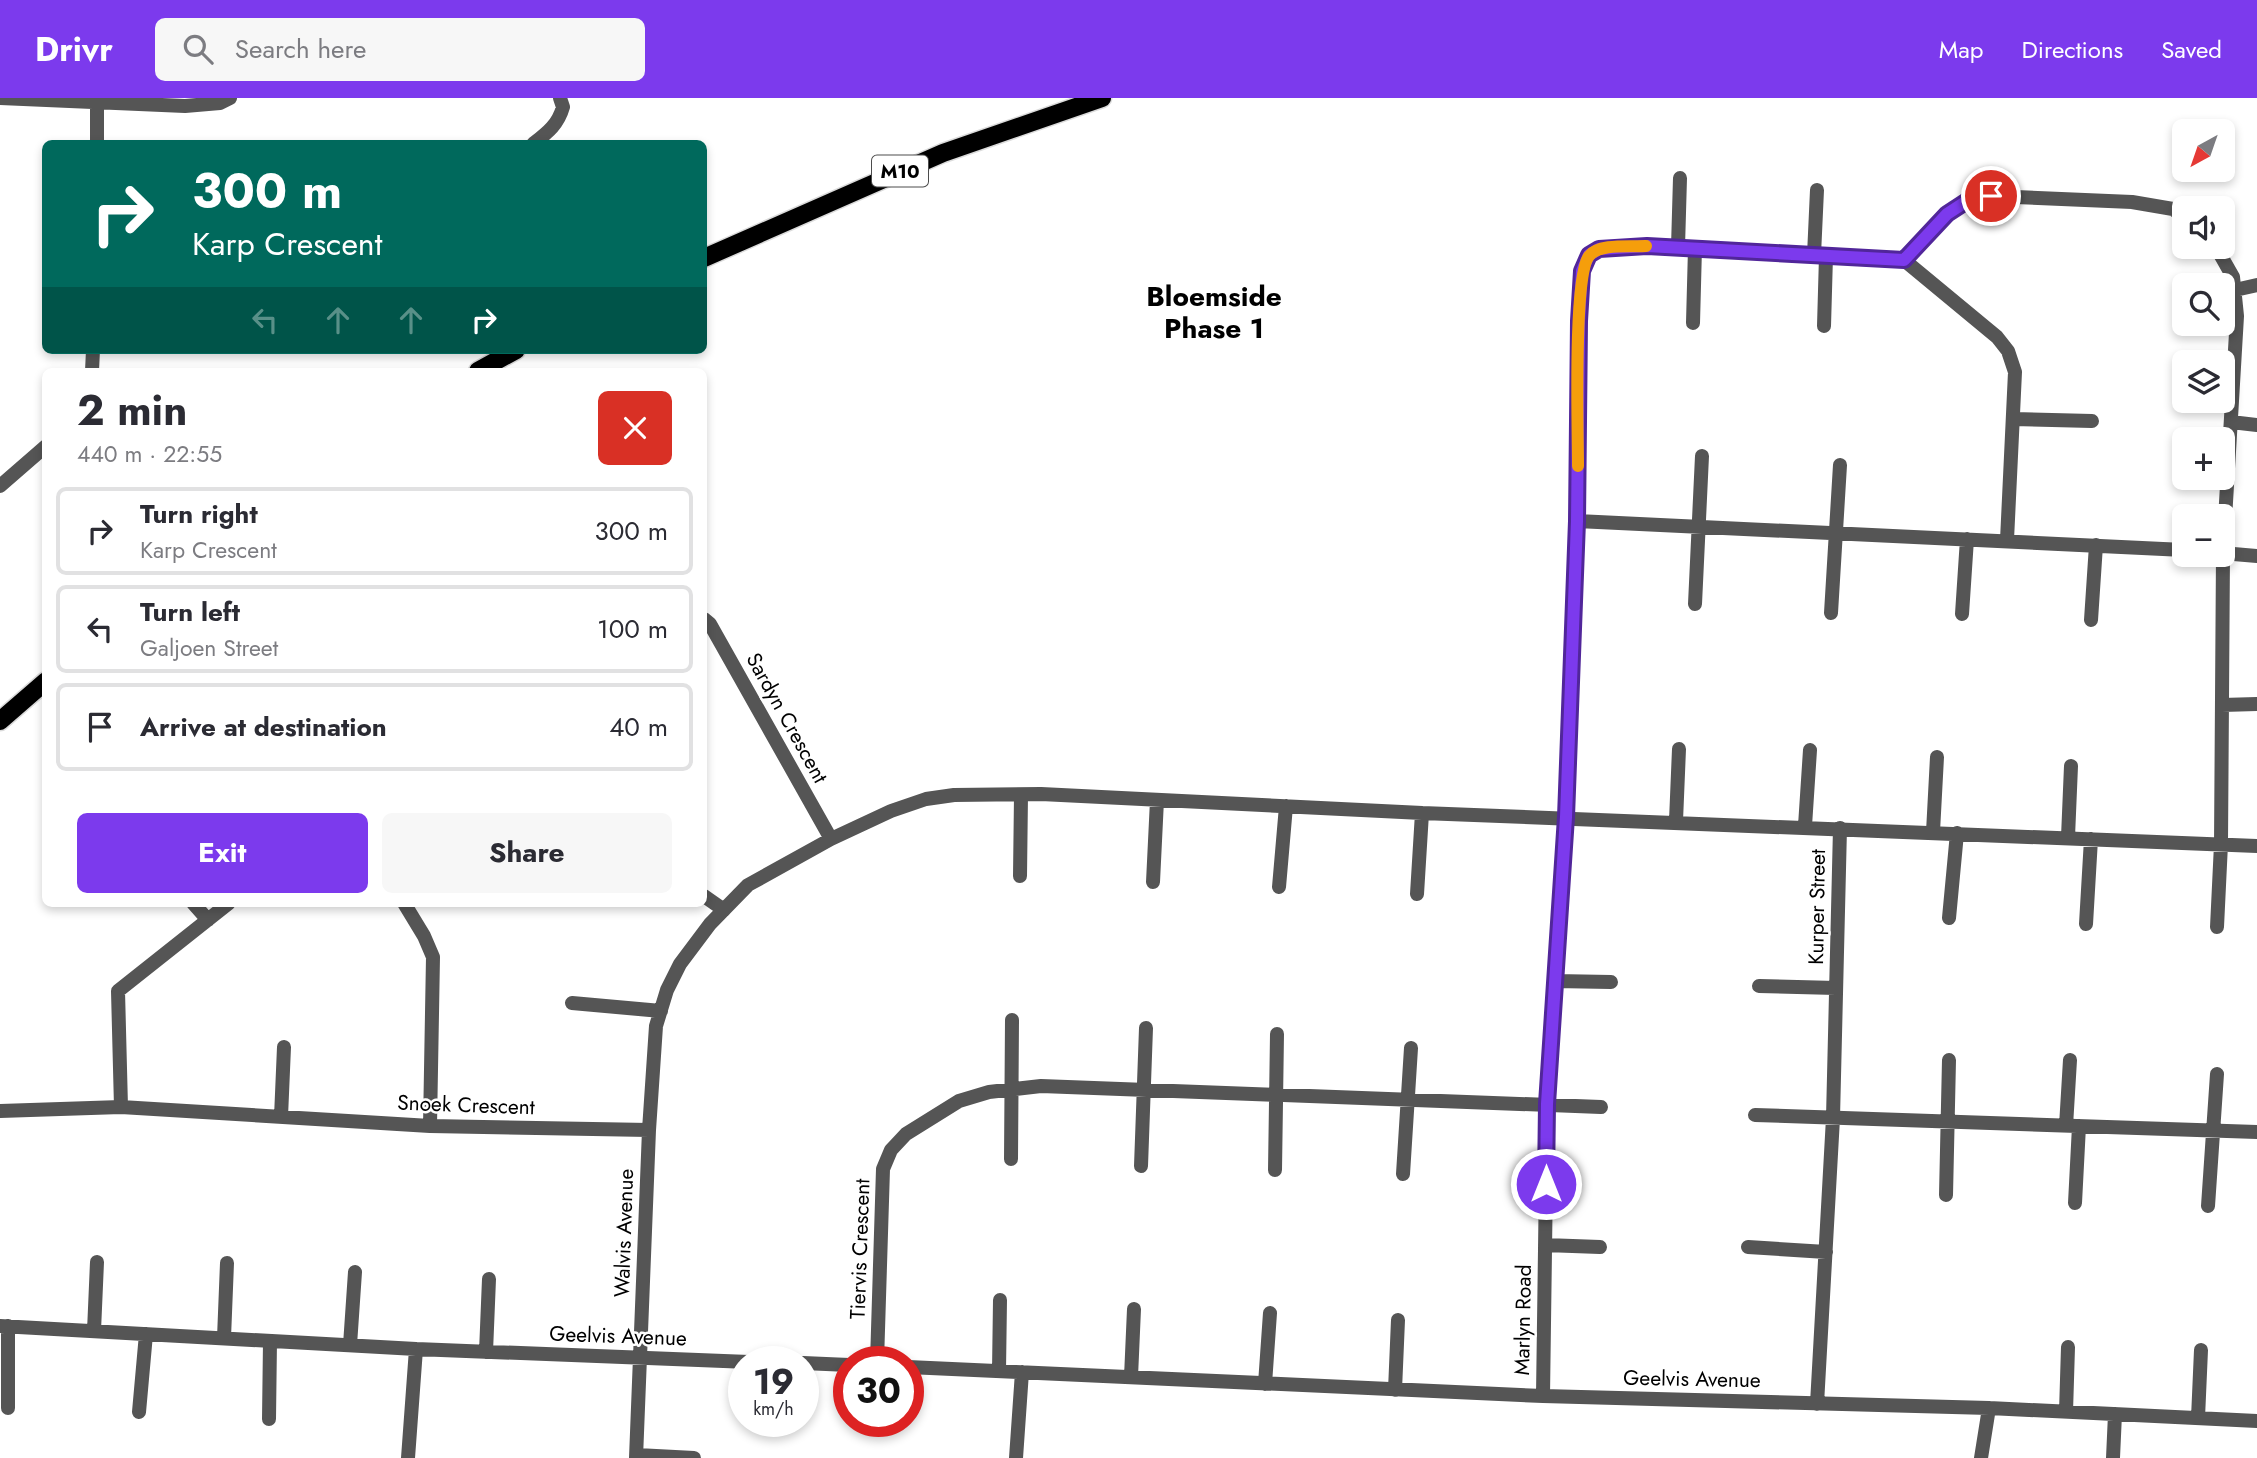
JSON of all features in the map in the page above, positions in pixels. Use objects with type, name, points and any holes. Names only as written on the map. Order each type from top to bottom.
[{"type":"main road","name":"M10","points":[[707,257],[943,153],[1102,98]]},
{"type":"main road","points":[[483,368],[509,354]]},
{"type":"main road","points":[[0,721],[42,684]]},
{"type":"street","points":[[0,98],[186,106],[220,103],[230,98]]},
{"type":"street","points":[[538,140],[553,128],[561,117],[564,107],[560,98]]},
{"type":"street","points":[[97,103],[97,140]]},
{"type":"street","points":[[1680,178],[1678,247],[1904,260],[1997,337],[2008,351],[2015,372],[2007,540]]},
{"type":"street","points":[[1817,190],[1824,326]]},
{"type":"street","points":[[1904,260],[1947,214],[1970,199],[1991,196],[2132,202],[2172,209]]},
{"type":"street","name":"Marlyn Road","points":[[1543,1396],[1547,1104],[1566,817],[1577,521],[1582,271],[1589,255],[1599,249],[1678,247]]},
{"type":"street","points":[[1693,323],[1695,248]]},
{"type":"street","points":[[2226,504],[2237,316],[2235,290],[2257,285]]},
{"type":"street","points":[[2013,419],[2092,421]]},
{"type":"street","points":[[2231,422],[2257,425]]},
{"type":"street","points":[[0,486],[42,449]]},
{"type":"street","points":[[1695,604],[1702,456]]},
{"type":"street","points":[[1831,613],[1840,465]]},
{"type":"street","points":[[1577,521],[1967,538],[2172,550]]},
{"type":"street","points":[[1962,614],[1967,538]]},
{"type":"street","points":[[2091,620],[2096,545]]},
{"type":"street","points":[[2235,554],[2257,556]]},
{"type":"street","points":[[2217,928],[2221,844],[2223,567]]},
{"type":"street","name":"Sardyn Crescent","points":[[707,622],[831,839]]},
{"type":"street","points":[[2222,705],[2257,705]]},
{"type":"street","points":[[1676,821],[1679,748]]},
{"type":"street","points":[[1805,826],[1810,750]]},
{"type":"street","points":[[1933,832],[1937,757]]},
{"type":"street","points":[[2068,838],[2071,766]]},
{"type":"street","points":[[1020,876],[1021,794]]},
{"type":"street","name":"Walvis Avenue","points":[[637,1457],[649,1130],[656,1026],[661,1011],[680,964],[748,885],[831,839],[891,811],[926,799],[954,795],[1021,794],[1422,813],[1805,826],[2257,846]]},
{"type":"street","points":[[1153,882],[1157,800]]},
{"type":"street","points":[[1279,887],[1286,806]]},
{"type":"street","points":[[1417,894],[1422,813]]},
{"type":"street","name":"Kurper Street","points":[[1817,1404],[1833,1118],[1840,828]]},
{"type":"street","points":[[1949,918],[1957,833]]},
{"type":"street","points":[[2085,924],[2091,839]]},
{"type":"street","points":[[707,898],[724,910]]},
{"type":"street","points":[[197,907],[208,920]]},
{"type":"street","points":[[121,1107],[118,992],[224,907]]},
{"type":"street","points":[[406,907],[433,957],[430,1126]]},
{"type":"street","points":[[1555,981],[1611,982]]},
{"type":"street","name":"Kurper Street","points":[[1759,986],[1836,988]]},
{"type":"street","points":[[572,1003],[661,1011]]},
{"type":"street","points":[[1012,1020],[1012,1159]]},
{"type":"street","points":[[1141,1166],[1146,1028]]},
{"type":"street","points":[[1275,1170],[1278,1034]]},
{"type":"street","points":[[281,1117],[284,1047]]},
{"type":"street","points":[[1403,1174],[1411,1048]]},
{"type":"street","points":[[1946,1195],[1949,1060]]},
{"type":"street","points":[[2070,1060],[2075,1203]]},
{"type":"street","points":[[2208,1206],[2217,1074]]},
{"type":"street","name":"Tiervis Crescent","points":[[877,1346],[883,1169],[891,1150],[906,1134],[959,1101],[989,1092],[1041,1086],[1547,1104]]},
{"type":"street","points":[[1547,1104],[1601,1107]]},
{"type":"street","name":"Snoek Crescent","points":[[0,1111],[121,1107],[430,1126],[649,1130]]},
{"type":"street","points":[[1755,1115],[2257,1132]]},
{"type":"street","name":"Marlyn Road","points":[[1545,1245],[1601,1247]]},
{"type":"street","points":[[1748,1247],[1826,1252]]},
{"type":"street","points":[[94,1331],[97,1262]]},
{"type":"street","points":[[224,1338],[228,1263]]},
{"type":"street","points":[[350,1345],[355,1272]]},
{"type":"street","points":[[486,1352],[489,1279]]},
{"type":"street","points":[[999,1371],[1000,1300]]},
{"type":"street","points":[[1131,1377],[1134,1310]]},
{"type":"street","points":[[1265,1384],[1270,1313]]},
{"type":"street","points":[[1395,1390],[1398,1320]]},
{"type":"street","name":"Geelvis Avenue","points":[[8,1408],[4,1326],[415,1349],[728,1361]]},
{"type":"street","points":[[139,1412],[146,1334]]},
{"type":"street","points":[[269,1419],[270,1341]]},
{"type":"street","points":[[2066,1412],[2068,1347]]},
{"type":"street","points":[[408,1458],[415,1349]]},
{"type":"street","points":[[2198,1418],[2201,1350]]},
{"type":"street","name":"Geelvis Avenue","points":[[924,1368],[1543,1396],[1989,1408],[2257,1421]]},
{"type":"street","points":[[1016,1458],[1022,1373]]},
{"type":"street","points":[[1981,1458],[1989,1408]]},
{"type":"street","points":[[2113,1458],[2115,1414]]},
{"type":"street","points":[[637,1457],[694,1458]]},
{"type":"slow traffic","points":[[1578,466],[1582,271],[1589,255],[1599,249],[1646,246]]},
{"type":"district","name":"Bloemside Phase 1","points":[[1214,312]]},
{"type":"route","points":[[1546,1184],[1547,1104],[1566,817],[1577,521],[1579,321],[1582,271],[1589,255],[1599,249],[1647,246],[1904,260],[1947,214],[1970,199],[1991,196]]}]
